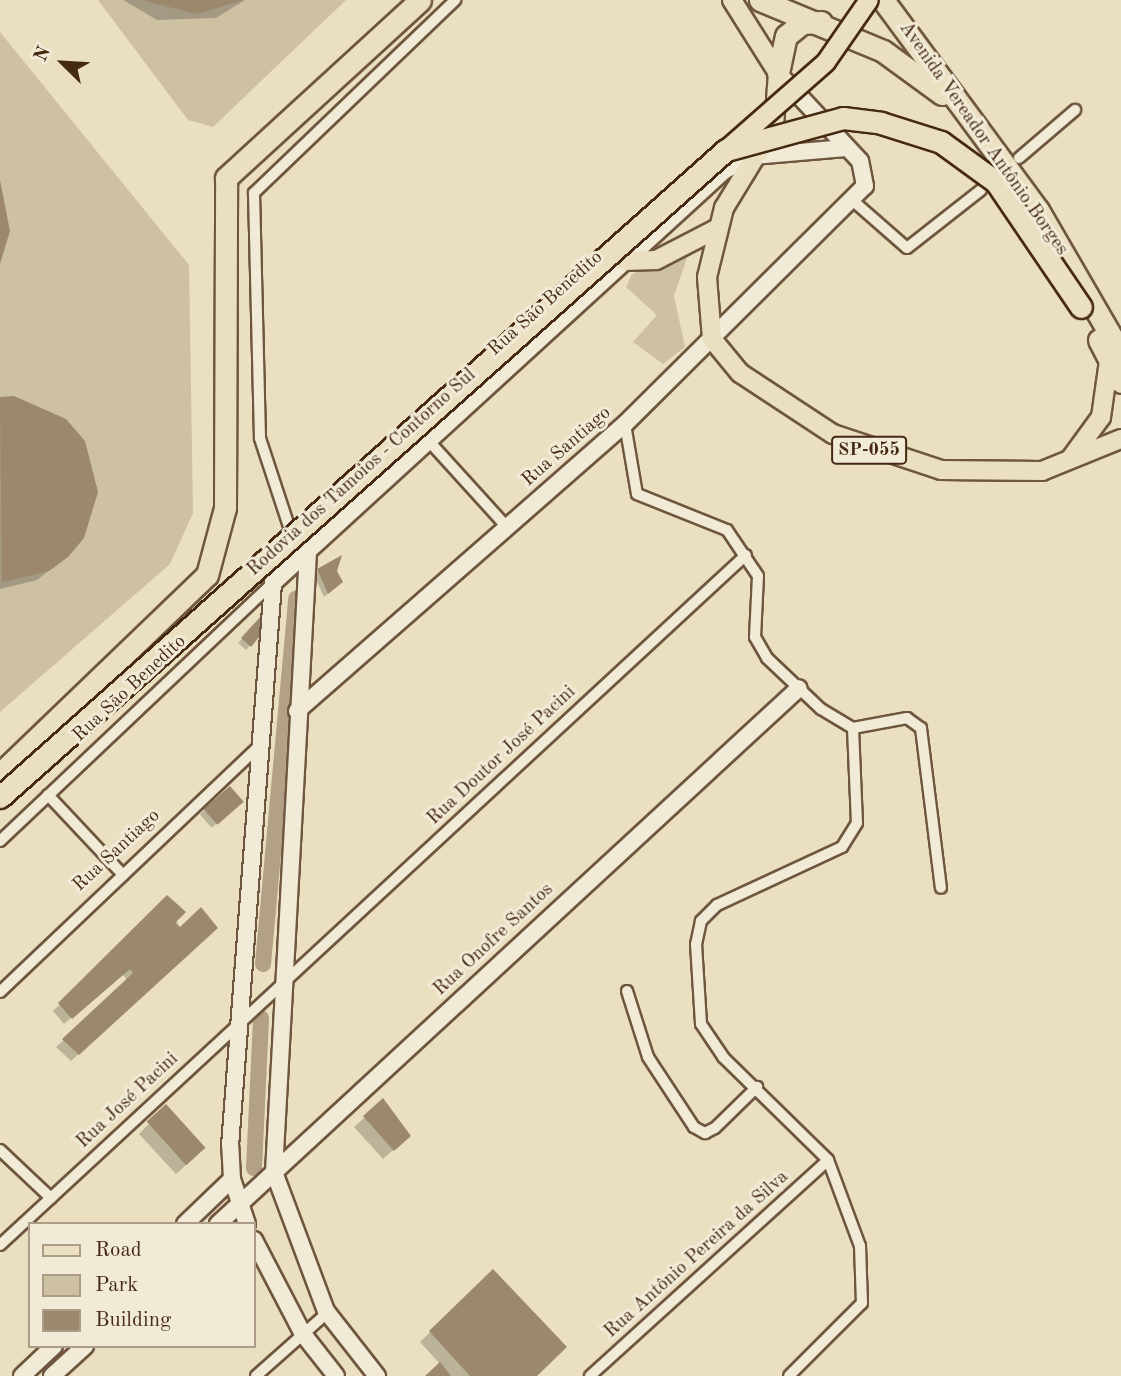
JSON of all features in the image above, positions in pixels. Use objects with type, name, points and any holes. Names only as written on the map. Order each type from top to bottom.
[{"type":"highway","points":[[0,774],[207,575],[225,508],[226,178],[420,0]]},
{"type":"highway","points":[[760,0],[824,22],[883,51],[957,107]]},
{"type":"highway","name":"Avenida Vereador Antônio Borges","points":[[883,0],[957,107],[1038,210],[1115,356]]},
{"type":"highway","points":[[778,73],[782,46],[794,27],[824,22]]},
{"type":"highway","name":"Rodovia dos Tamoios - Contorno Sul","points":[[0,797],[726,150],[843,118],[881,122],[941,142],[996,182],[1115,356],[1121,382]]},
{"type":"main road","points":[[712,339],[705,298],[716,229],[753,156],[774,126],[778,73],[732,0]]},
{"type":"main road","name":"Rodovia dos Tamoios - Contorno Sul","points":[[726,150],[826,62],[869,0]]},
{"type":"main road","points":[[624,261],[656,260],[716,229]]},
{"type":"main road","name":"SP-055","points":[[712,339],[756,387],[876,453],[941,470],[1012,473],[1060,466],[1121,439]]},
{"type":"main road","points":[[1060,466],[1081,449],[1101,417],[1115,356]]},
{"type":"street","points":[[377,1376],[327,1313],[274,1172],[280,982],[304,556],[260,438],[254,192],[455,0]]},
{"type":"street","points":[[778,73],[846,148],[867,178],[851,199],[902,249],[981,190]]},
{"type":"street","points":[[1018,158],[1075,110]]},
{"type":"street","name":"Rua São Benedito","points":[[0,841],[273,583],[725,170],[753,156],[846,148]]},
{"type":"street","name":"Rua Santiago","points":[[297,711],[625,424],[851,199]]},
{"type":"street","points":[[625,424],[637,494],[659,508],[713,520],[746,555],[758,576],[755,637],[799,688],[853,727],[907,718],[921,728],[941,888]]},
{"type":"street","points":[[428,440],[507,527]]},
{"type":"street","name":"Rua Doutor José Pacini","points":[[280,982],[746,555]]},
{"type":"street","points":[[246,1222],[232,1179],[273,583]]},
{"type":"street","name":"Rua Onofre Santos","points":[[220,1222],[799,688]]},
{"type":"street","points":[[789,1376],[862,1303],[860,1246],[828,1160],[757,1087],[723,1057],[701,1024],[694,981],[701,921],[736,893],[842,847],[857,823],[853,727]]},
{"type":"street","name":"Rua Santiago","points":[[0,992],[264,742]]},
{"type":"street","points":[[48,795],[123,875]]},
{"type":"street","name":"Rua José Pacini","points":[[0,1245],[280,982]]},
{"type":"street","points":[[627,991],[648,1057],[694,1127],[705,1133],[715,1128],[757,1087]]},
{"type":"street","points":[[0,1150],[51,1198]]},
{"type":"street","name":"Rua Antônio Pereira da Silva","points":[[590,1376],[828,1160]]},
{"type":"street","points":[[187,1222],[232,1179]]},
{"type":"street","points":[[256,1244],[303,1334],[336,1376]]},
{"type":"street","points":[[256,1376],[327,1313]]},
{"type":"street","points":[[22,1376],[52,1348]]},
{"type":"street","points":[[52,1376],[83,1348]]},
{"type":"green space","points":[[98,0],[346,0],[213,127],[188,120]]},
{"type":"green space","points":[[0,32],[189,265],[193,513],[170,564],[0,712]]},
{"type":"green space","points":[[690,249],[674,296],[685,347],[663,364],[633,342],[657,315],[626,287],[632,274]]},
{"type":"building","points":[[141,0],[243,0],[197,14]]},
{"type":"building","points":[[0,180],[10,231],[0,264]]},
{"type":"building","points":[[14,396],[66,419],[85,441],[98,492],[84,538],[68,557],[49,571],[2,582],[0,397]]},
{"type":"building","points":[[342,555],[337,571],[343,582],[328,594],[317,569]]},
{"type":"building","points":[[262,615],[264,631],[251,647],[241,638]]},
{"type":"building","points":[[230,786],[244,802],[217,825],[204,809]]},
{"type":"building","points":[[167,895],[186,912],[175,923],[180,927],[201,907],[218,928],[79,1055],[62,1039],[133,973],[130,969],[72,1019],[58,1003]]},
{"type":"building","points":[[383,1098],[411,1136],[394,1151],[363,1116]]},
{"type":"building","points":[[166,1104],[205,1148],[186,1165],[147,1121]]},
{"type":"building","points":[[493,1269],[567,1347],[537,1376],[470,1376],[429,1331]]},
{"type":"building","points":[[440,1362],[451,1376],[425,1376]]},
{"type":"waterway","points":[[263,964],[296,598]]},
{"type":"waterway","points":[[254,1168],[261,1018]]}]
